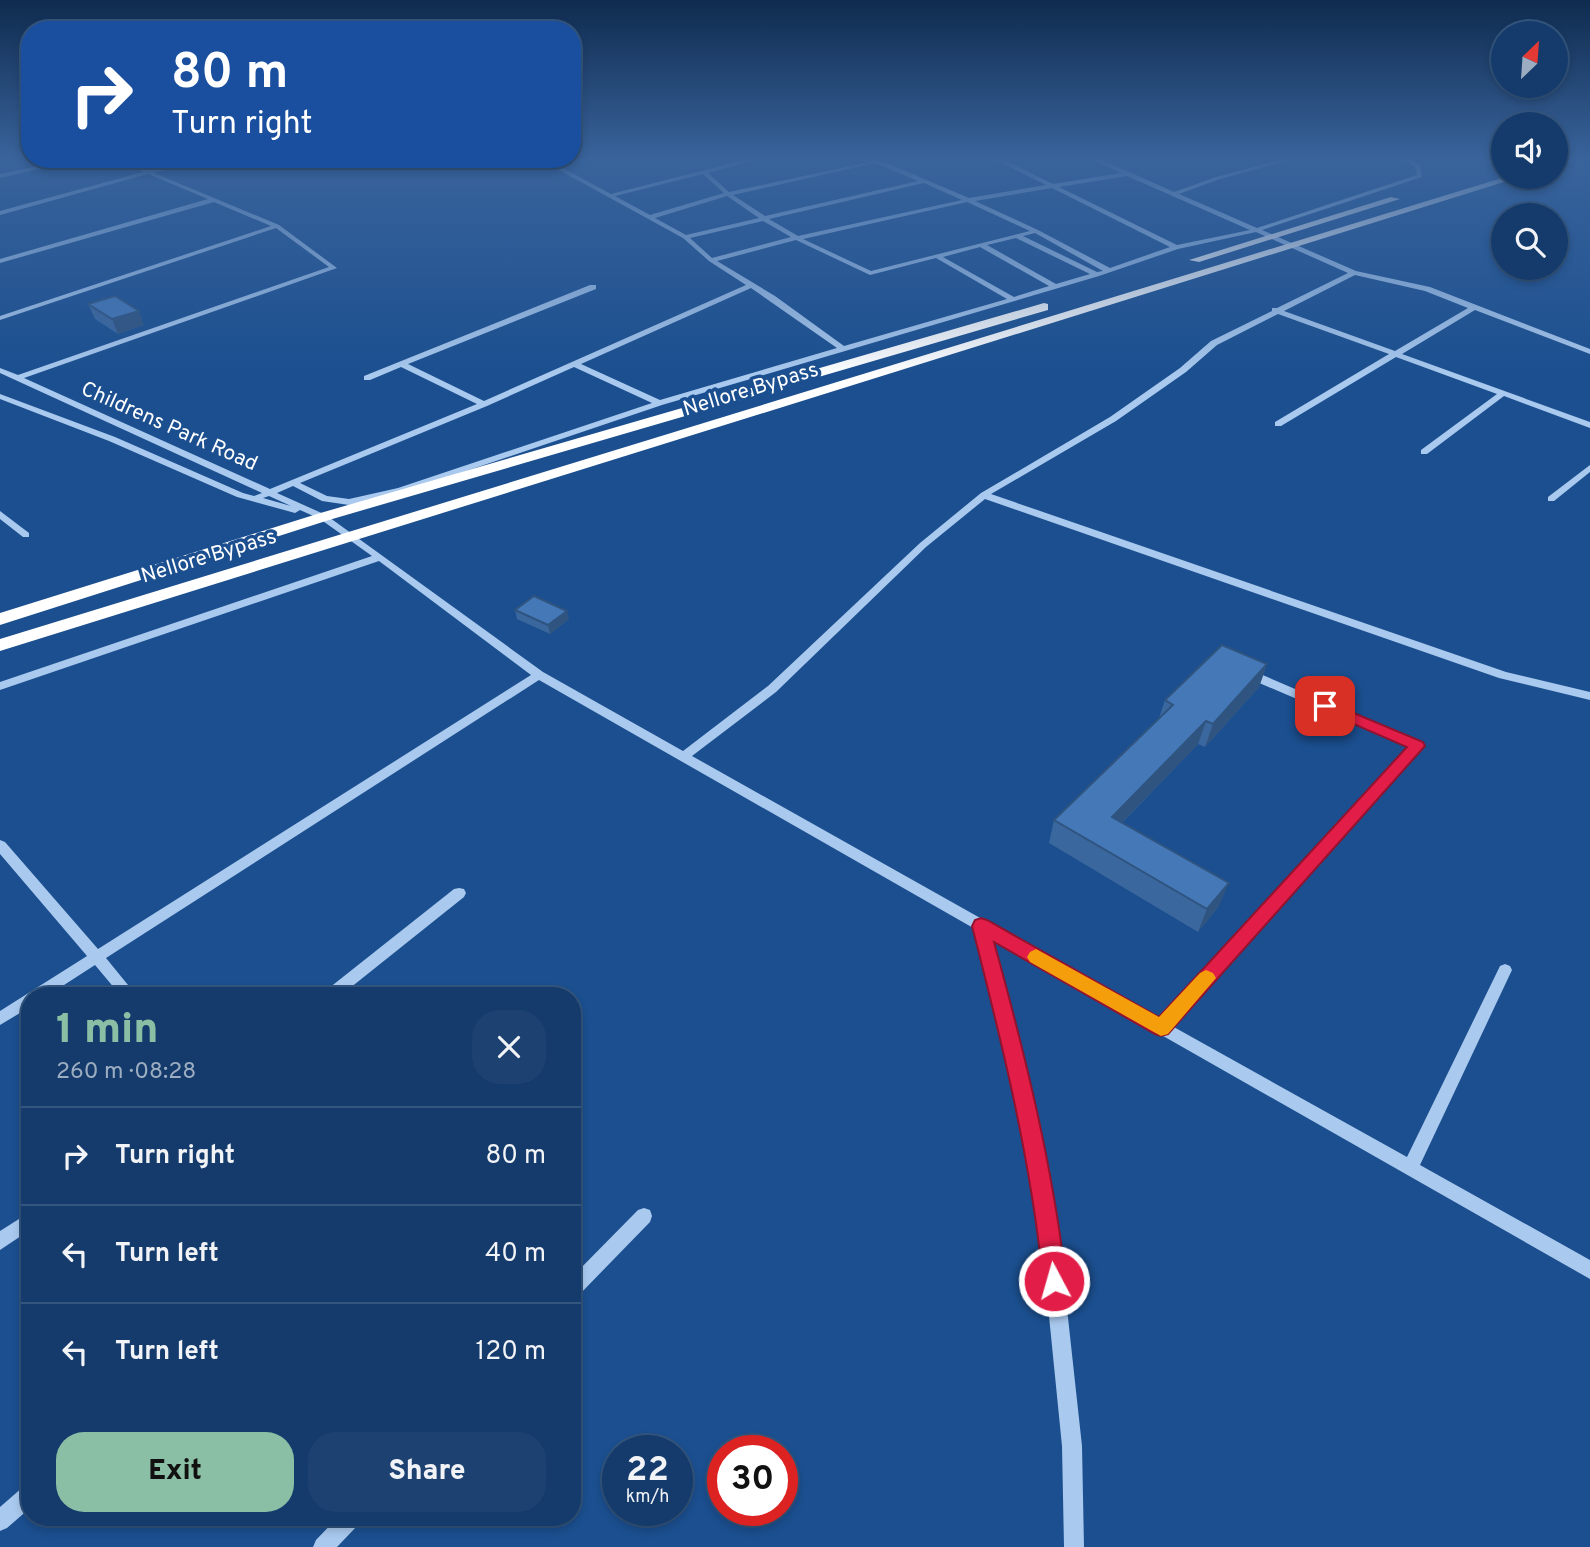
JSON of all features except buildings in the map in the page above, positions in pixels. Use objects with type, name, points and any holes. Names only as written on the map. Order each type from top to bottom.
[{"type":"highway","name":"Nellore Bypass","points":[[0,619],[323,517],[1097,291],[1288,231]]},
{"type":"highway","name":"Nellore Bypass","points":[[0,645],[349,535],[1341,231]]},
{"type":"street","points":[[0,261],[104,231]]},
{"type":"street","points":[[0,318],[261,231]]},
{"type":"street","points":[[18,378],[334,268],[284,231]]},
{"type":"street","points":[[674,231],[844,351]]},
{"type":"street","points":[[685,237],[713,231]]},
{"type":"street","points":[[785,231],[870,273],[1035,231]]},
{"type":"street","points":[[711,260],[828,231]]},
{"type":"street","points":[[1036,231],[1109,271]]},
{"type":"street","points":[[1144,231],[1176,247]]},
{"type":"street","points":[[295,484],[325,499],[349,502],[401,490],[659,403],[1097,275],[1176,247],[1251,231]]},
{"type":"street","points":[[1260,231],[1354,273],[1427,289],[1590,352]]},
{"type":"street","points":[[1017,236],[1097,275]]},
{"type":"street","points":[[981,245],[1056,287]]},
{"type":"street","points":[[937,256],[1014,300]]},
{"type":"street","points":[[683,757],[772,689],[923,545],[984,495],[1113,419],[1184,370],[1214,342],[1354,273]]},
{"type":"street","points":[[254,499],[484,404],[751,285]]},
{"type":"street","points":[[367,378],[593,287]]},
{"type":"street","points":[[1278,424],[1473,307]]},
{"type":"street","points":[[1275,310],[1590,425]]},
{"type":"street","points":[[401,364],[484,404]]},
{"type":"street","points":[[575,364],[659,403]]},
{"type":"street","name":"Childrens Park Road","points":[[0,370],[323,517]]},
{"type":"street","points":[[1424,452],[1503,393]]},
{"type":"street","name":"Childrens Park Road","points":[[0,396],[113,439],[254,499],[323,517]]},
{"type":"street","points":[[1551,499],[1590,468]]},
{"type":"street","points":[[984,495],[1503,675],[1590,696]]},
{"type":"street","points":[[0,514],[26,535]]},
{"type":"street","points":[[323,517],[539,675],[1590,1270]]},
{"type":"street","points":[[0,686],[380,557]]},
{"type":"street","points":[[1161,1028],[1418,746],[1232,666]]},
{"type":"street","points":[[48,987],[539,675]]},
{"type":"street","points":[[0,845],[6,861],[122,987]]},
{"type":"street","points":[[340,987],[459,893]]},
{"type":"street","points":[[981,926],[1016,1057],[1049,1226],[1072,1446],[1074,1547]]},
{"type":"street","points":[[1410,1168],[1505,970]]},
{"type":"street","points":[[0,1019],[21,1005]]},
{"type":"street","points":[[581,1281],[644,1216]]},
{"type":"street","points":[[0,1241],[21,1226]]},
{"type":"street","points":[[0,1521],[21,1502]]},
{"type":"street","points":[[323,1547],[343,1526]]},
{"type":"slow traffic","points":[[1036,957],[1161,1028],[1206,978]]},
{"type":"route","points":[[1054,1281],[1049,1226],[1016,1057],[981,926],[1161,1028],[1418,746],[1325,706]]}]
